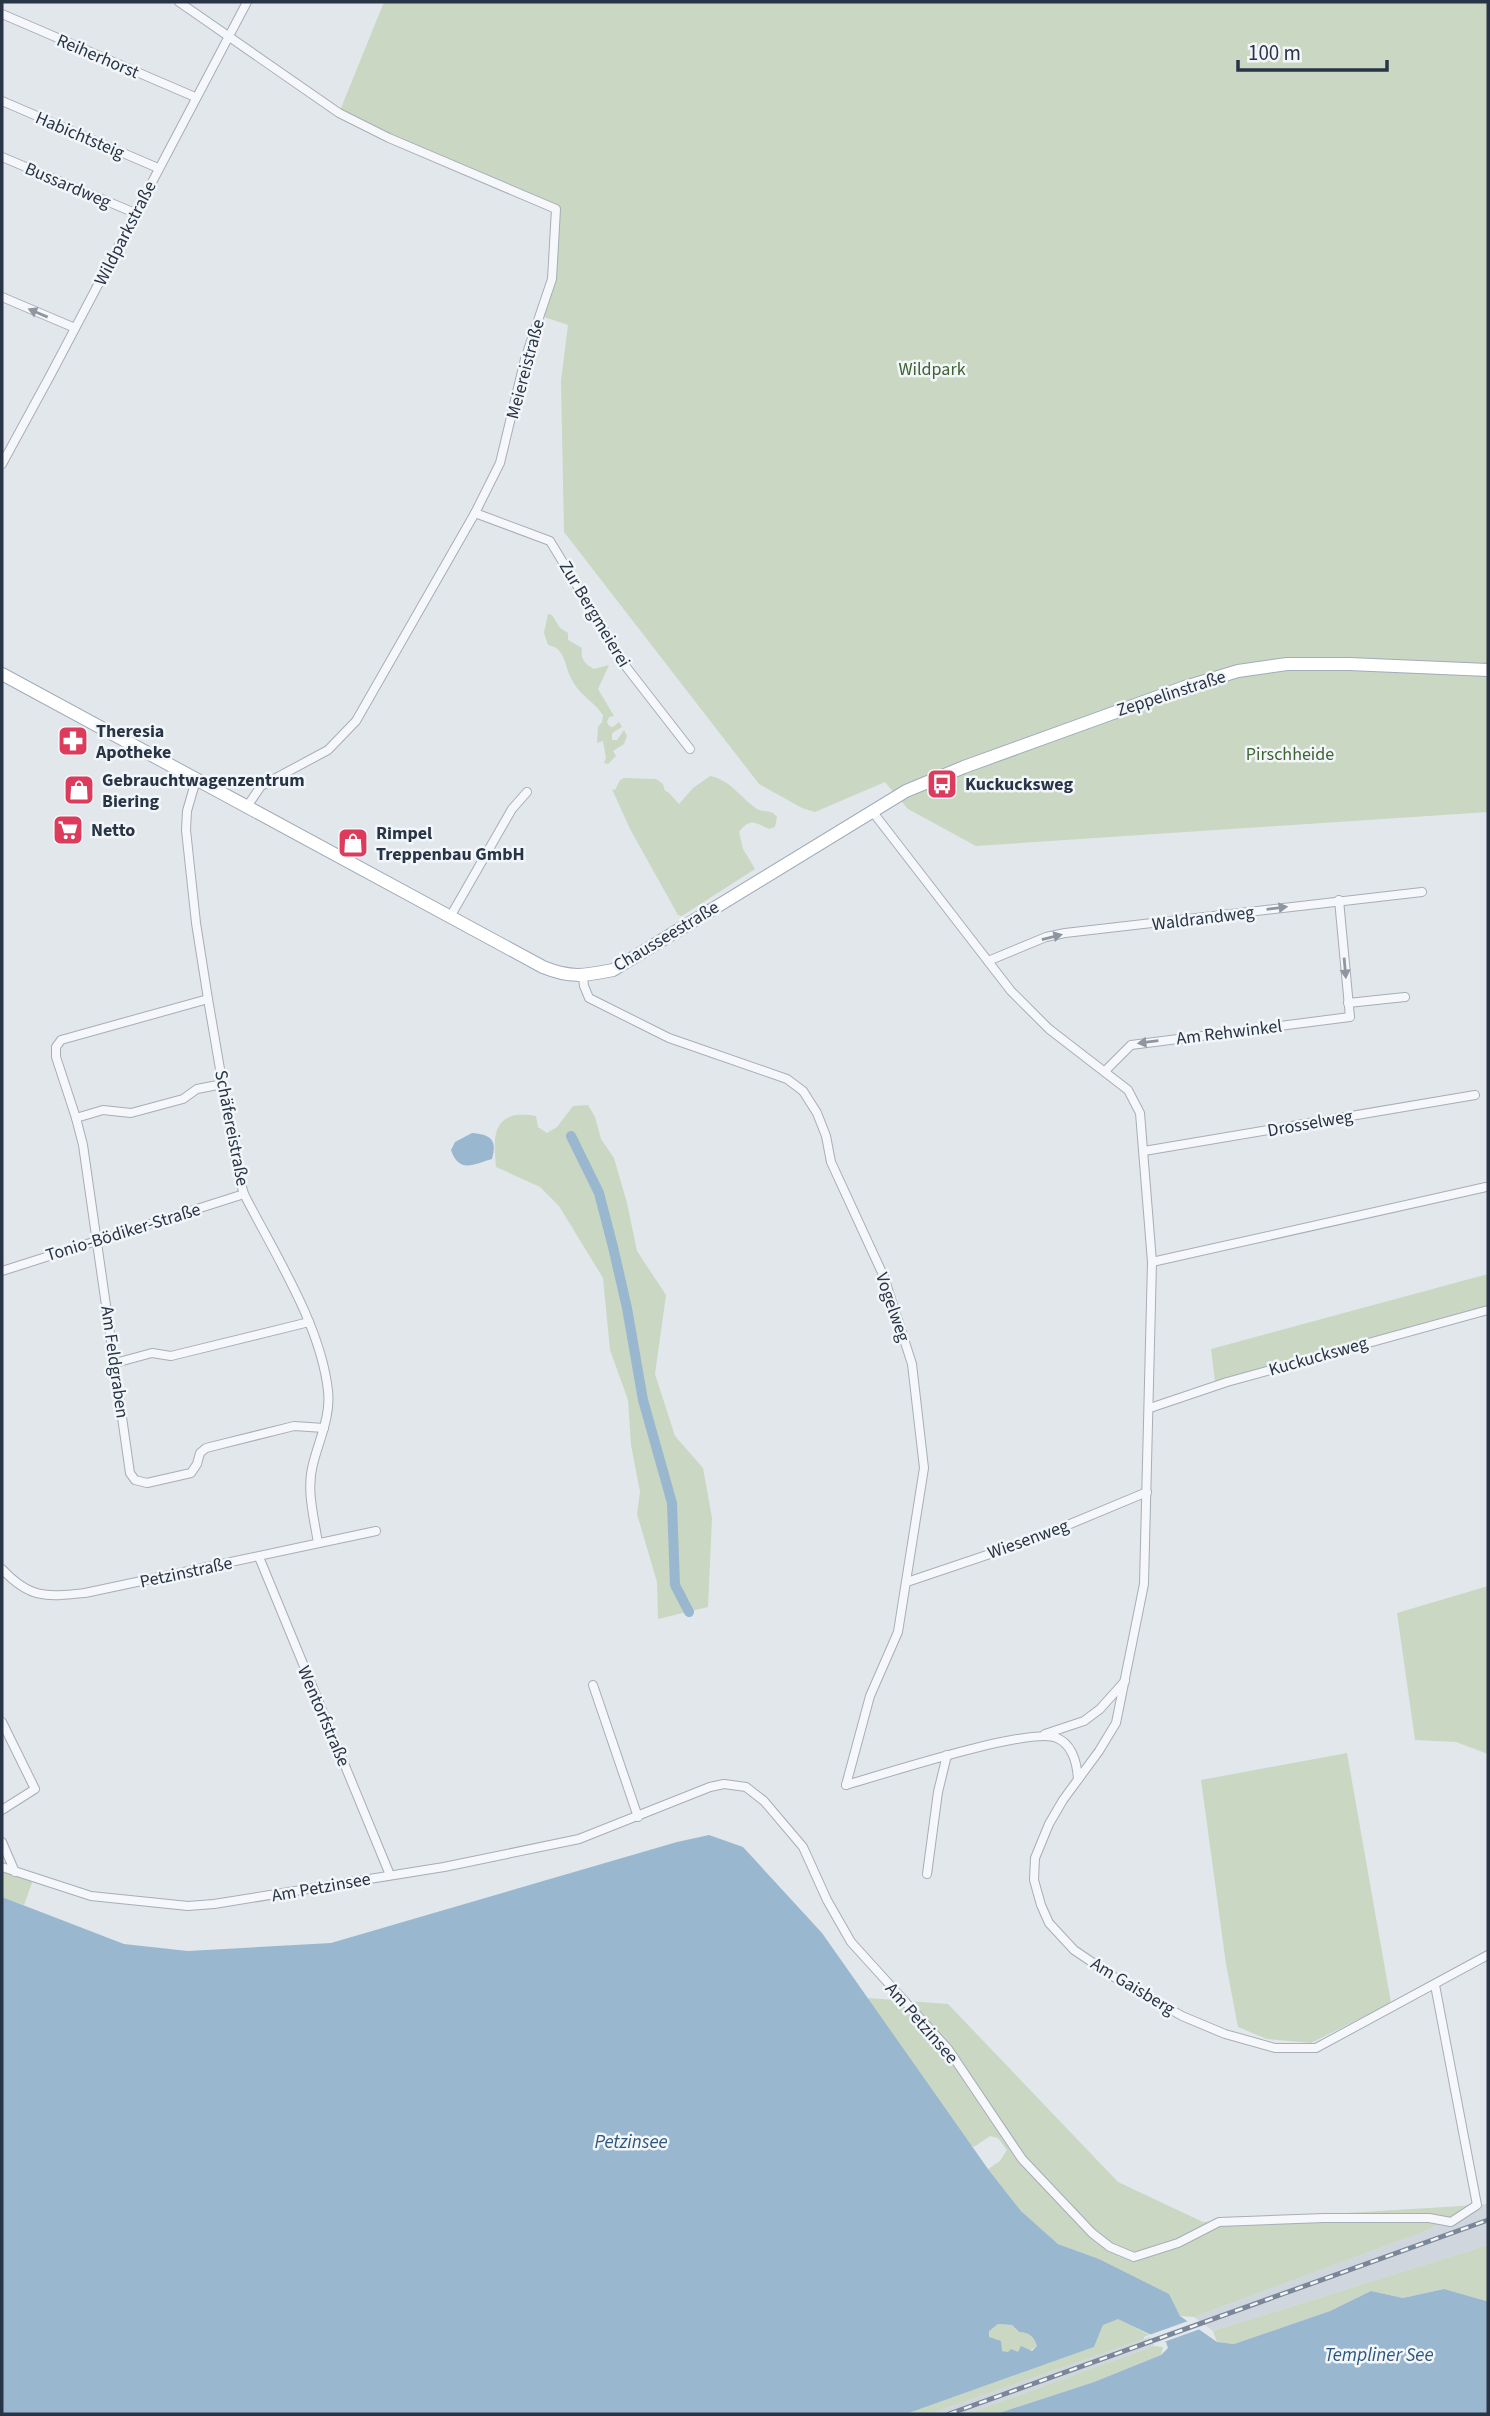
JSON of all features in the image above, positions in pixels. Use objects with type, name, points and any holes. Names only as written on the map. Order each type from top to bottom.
[{"type":"main road","name":"Zeppelinstraße","points":[[872,811],[906,791],[964,767],[1135,704],[1238,671],[1265,666],[1314,663],[1488,670]]},
{"type":"main road","name":"Chausseestraße","points":[[2,674],[560,974],[583,977],[612,970],[872,811]]},
{"type":"street","points":[[179,2],[228,36]]},
{"type":"street","name":"Wildparkstraße","points":[[2,464],[247,2]]},
{"type":"street","name":"Reiherhorst","points":[[2,14],[195,97]]},
{"type":"street","name":"Meiereistraße","points":[[228,36],[339,113],[389,138],[556,209],[552,279],[525,359],[503,454],[475,513],[356,721],[328,750],[261,786],[247,807]]},
{"type":"street","name":"Habichtsteig","points":[[2,101],[158,168]]},
{"type":"street","name":"Bussardweg","points":[[2,157],[135,213]]},
{"type":"street","points":[[2,297],[75,328]]},
{"type":"street","name":"Zur Bergmeierei","points":[[475,513],[550,541],[627,668],[690,749]]},
{"type":"street","name":"Schäfereistraße","points":[[196,780],[187,811],[186,830],[196,923],[238,1174],[244,1194],[309,1322],[322,1361],[328,1393],[324,1428],[312,1466],[310,1497],[318,1543]]},
{"type":"street","points":[[450,917],[512,809],[527,792]]},
{"type":"street","points":[[872,811],[1011,991],[1049,1029],[1128,1090],[1140,1113],[1152,1262],[1144,1584],[1125,1680],[1100,1709],[1084,1721],[1042,1734],[947,1755],[938,1792],[927,1874]]},
{"type":"street","name":"Waldrandweg","points":[[988,961],[1046,937],[1065,933],[1422,892]]},
{"type":"street","points":[[1339,900],[1348,1003],[1405,997]]},
{"type":"street","name":"Vogelweg","points":[[583,977],[589,998],[669,1038],[787,1079],[803,1091],[817,1113],[826,1136],[831,1162],[884,1277],[912,1364],[924,1468],[898,1632],[870,1696],[846,1785],[947,1755]]},
{"type":"street","name":"Am Feldgraben","points":[[208,999],[61,1040],[56,1047],[56,1057],[76,1118],[97,1239],[130,1473],[135,1480],[147,1483],[191,1473],[200,1453],[206,1448],[294,1426],[324,1428]]},
{"type":"street","name":"Am Rehwinkel","points":[[1105,1070],[1131,1045],[1349,1017],[1348,1003]]},
{"type":"street","points":[[76,1118],[103,1110],[131,1113],[183,1099],[197,1089],[223,1084]]},
{"type":"street","name":"Drosselweg","points":[[1144,1152],[1475,1095]]},
{"type":"street","points":[[1152,1262],[1486,1187]]},
{"type":"street","name":"Tonio-Bödiker-Straße","points":[[2,1271],[244,1194]]},
{"type":"street","name":"Kuckucksweg","points":[[1150,1408],[1240,1378],[1488,1310]]},
{"type":"street","points":[[115,1363],[152,1353],[172,1356],[309,1322]]},
{"type":"street","name":"Wiesenweg","points":[[907,1582],[1034,1539],[1147,1492]]},
{"type":"street","name":"Petzinstraße","points":[[2,1569],[30,1592],[50,1597],[85,1593],[376,1531]]},
{"type":"street","name":"Wentorfstraße","points":[[260,1556],[390,1875]]},
{"type":"street","name":"Am Gaisberg","points":[[1125,1680],[1116,1723],[1049,1824],[1035,1858],[1034,1880],[1041,1906],[1049,1923],[1074,1950],[1114,1977],[1182,2016],[1225,2034],[1275,2048],[1316,2048],[1488,1955]]},
{"type":"street","points":[[593,1685],[638,1817]]},
{"type":"street","points":[[2,1722],[35,1789],[2,1810]]},
{"type":"street","points":[[1042,1734],[1058,1738],[1071,1751],[1077,1762],[1078,1780]]},
{"type":"street","name":"Am Petzinsee","points":[[2,1867],[91,1896],[188,1906],[237,1901],[444,1867],[579,1839],[717,1786],[735,1784],[746,1787],[756,1793],[803,1847],[827,1900],[851,1942],[948,2049],[1022,2159],[1091,2233],[1110,2247],[1134,2257],[1178,2243],[1219,2222],[1324,2218],[1429,2218],[1451,2221],[1477,2204],[1435,1985]]},
{"type":"street","points":[[2,1842],[15,1871]]},
{"type":"shaded area","points":[[1488,2204],[1488,2245],[1213,2331],[1194,2317],[1423,2232],[1477,2205]]},
{"type":"shaded area","points":[[1150,2337],[1154,2346],[966,2414],[929,2414]]},
{"type":"green space","name":"Wildpark","points":[[384,2],[1488,2],[1488,812],[976,846],[908,809],[885,782],[815,812],[802,808],[759,784],[564,532],[561,381],[568,325],[538,315],[552,279],[555,210],[339,113]]},
{"type":"green space","points":[[548,614],[568,633],[568,640],[582,648],[584,661],[588,665],[594,669],[609,665],[598,689],[614,716],[609,717],[609,726],[613,727],[619,722],[622,727],[612,733],[612,740],[617,740],[624,730],[627,736],[624,744],[613,751],[616,756],[608,764],[604,763],[606,758],[603,741],[597,743],[598,727],[603,715],[574,683],[558,649],[548,645],[544,633]]},
{"type":"green space","points":[[710,776],[729,785],[757,809],[775,815],[775,827],[769,829],[757,823],[750,823],[743,827],[739,832],[743,849],[755,869],[682,916],[678,915],[630,829],[612,789],[615,790],[624,778],[656,779],[679,804],[693,788]]},
{"type":"green space","points":[[588,1105],[595,1117],[601,1139],[614,1158],[637,1251],[666,1295],[655,1374],[675,1436],[703,1468],[712,1518],[708,1607],[658,1619],[657,1582],[637,1514],[640,1492],[631,1445],[628,1400],[610,1350],[603,1278],[559,1206],[540,1187],[496,1167],[495,1137],[505,1119],[518,1115],[536,1116],[538,1127],[547,1133],[557,1127],[573,1106]]},
{"type":"green space","points":[[1488,1274],[1488,1306],[1215,1382],[1211,1349]]},
{"type":"green space","points":[[1488,1586],[1488,1754],[1456,1742],[1415,1740],[1397,1613]]},
{"type":"green space","points":[[1347,1753],[1391,2003],[1311,2043],[1267,2039],[1238,2027],[1226,1964],[1201,1780]]},
{"type":"green space","points":[[2,1870],[33,1880],[24,1905],[2,1897]]},
{"type":"green space","points":[[868,1998],[948,2004],[1118,2182],[1203,2222],[1477,2205],[1423,2232],[1194,2317],[1180,2316],[1168,2294],[1099,2259],[1058,2244],[1021,2211],[988,2169],[1000,2161],[1007,2150],[998,2138],[990,2136],[974,2147],[938,2130]]},
{"type":"green space","points":[[1488,2245],[1488,2302],[1444,2289],[1403,2298],[1371,2291],[1330,2311],[1234,2344],[1217,2342],[1213,2331]]},
{"type":"green space","points":[[1118,2318],[1149,2335],[929,2414],[906,2414],[1094,2347],[1103,2325]]},
{"type":"green space","points":[[998,2324],[1012,2325],[1018,2332],[1028,2334],[1037,2346],[1025,2352],[1001,2351],[997,2339],[992,2340],[989,2337],[989,2330]]},
{"type":"green space","points":[[1154,2346],[1163,2347],[1161,2355],[1094,2382],[996,2414],[966,2414]]},
{"type":"water","points":[[472,1133],[491,1139],[494,1152],[492,1159],[463,1165],[451,1150],[455,1142]]},
{"type":"water","name":"Petzinsee","points":[[709,1835],[743,1847],[822,1933],[988,2169],[1021,2211],[1058,2244],[1099,2259],[1169,2294],[1180,2316],[1217,2342],[1234,2344],[1330,2311],[1371,2291],[1403,2298],[1444,2289],[1486,2301],[1488,2414],[996,2414],[1094,2382],[1161,2355],[1168,2348],[1166,2342],[1118,2319],[1103,2325],[1094,2347],[906,2414],[2,2414],[2,1897],[124,1944],[188,1951],[331,1943]],"holes":[[[998,2324],[1012,2325],[1019,2332],[1033,2338],[1037,2346],[1032,2351],[1021,2346],[1018,2352],[1011,2349],[1008,2352],[1002,2351],[1001,2341],[989,2337],[989,2331]]]},
{"type":"pier","points":[[1191,2320],[1203,2328],[1161,2343],[1151,2339],[1149,2335]]},
{"type":"waterway","points":[[571,1136],[599,1193],[613,1247],[643,1400],[672,1503],[675,1585],[689,1612]]},
{"type":"railway","points":[[949,2414],[1488,2220]]},
{"type":"place","name":"Theresia Apotheke","points":[[73,741]]},
{"type":"place","name":"Kuckucksweg","points":[[942,784]]},
{"type":"place","name":"Gebrauchtwagenzentrum Biering","points":[[79,790]]},
{"type":"place","name":"Netto","points":[[68,830]]},
{"type":"place","name":"Rimpel Treppenbau GmbH","points":[[353,843]]},
{"type":"park label","name":"Pirschheide","points":[[1290,754]]},
{"type":"water label","name":"Templiner See","points":[[1379,2354]]}]
